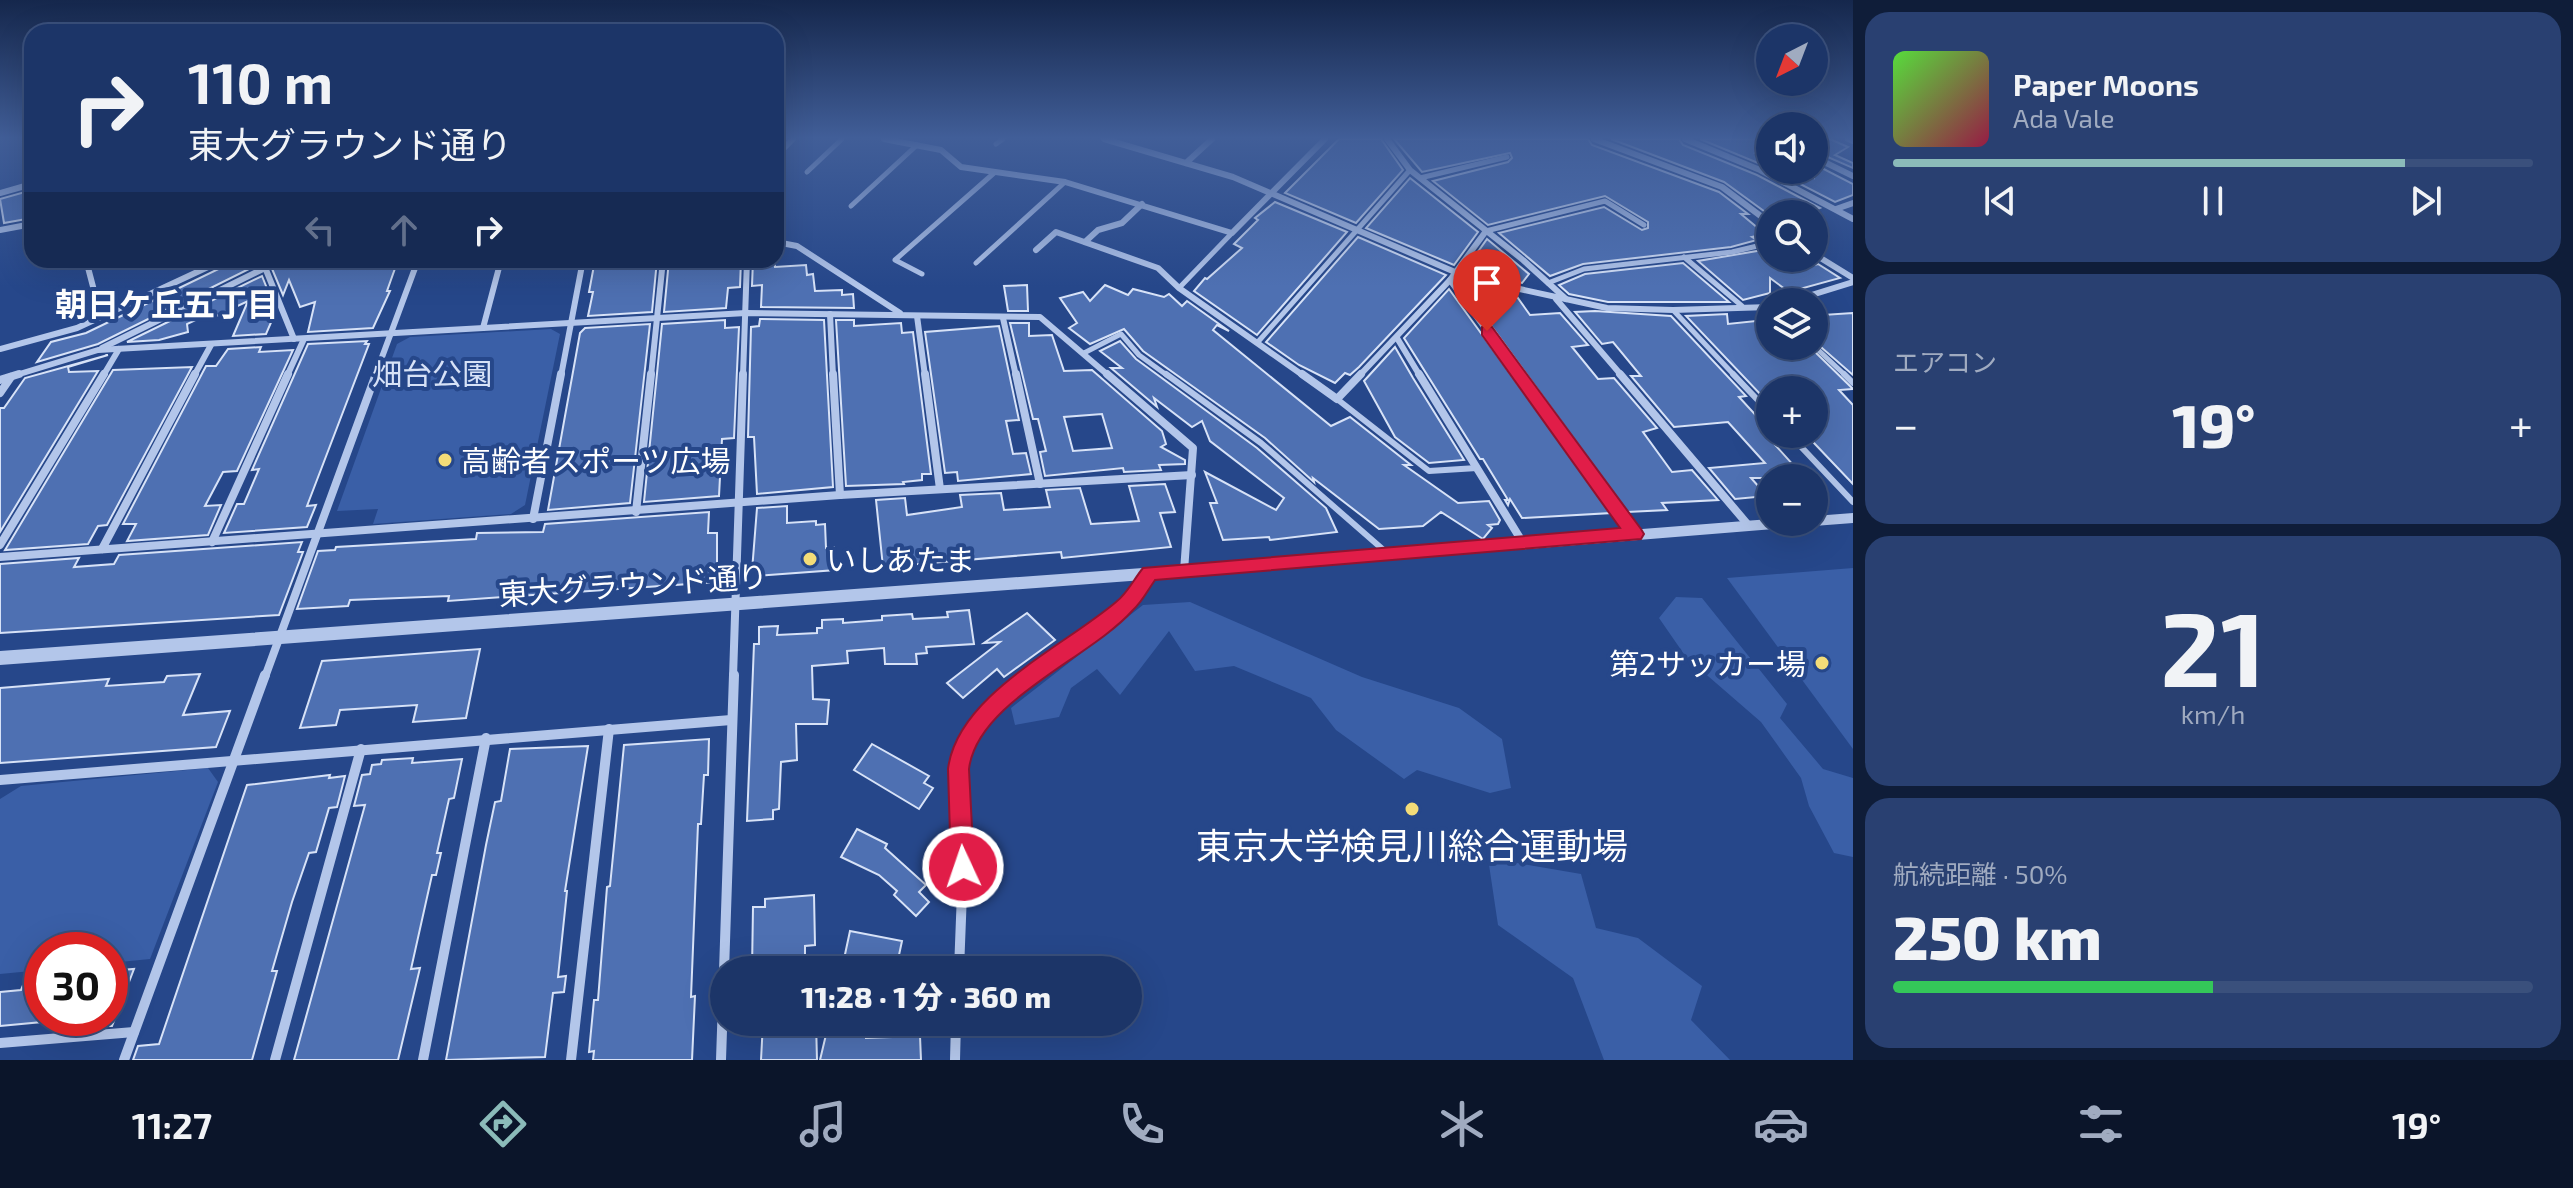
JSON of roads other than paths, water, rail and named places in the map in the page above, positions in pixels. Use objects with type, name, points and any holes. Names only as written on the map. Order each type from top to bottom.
[{"type":"street","points":[[1088,188],[1232,233],[1275,188]]},
{"type":"street","points":[[1257,188],[1358,231],[1452,276],[1607,308],[1673,310],[1756,306]]},
{"type":"street","points":[[1433,188],[1567,300]]},
{"type":"street","points":[[1720,188],[1756,213]]},
{"type":"street","points":[[1796,188],[1853,219]]},
{"type":"street","points":[[1836,209],[1853,203]]},
{"type":"street","points":[[1085,242],[1098,230],[1122,223],[1142,204]]},
{"type":"street","points":[[0,230],[24,226]]},
{"type":"street","points":[[1036,250],[1056,232],[1158,268],[1179,288],[1337,399],[1452,276],[1486,231]]},
{"type":"street","points":[[784,244],[797,246],[900,313]]},
{"type":"street","points":[[1828,265],[1852,284]]},
{"type":"street","points":[[88,268],[101,317]]},
{"type":"street","points":[[0,349],[77,328],[206,268]]},
{"type":"street","points":[[0,380],[98,350],[256,268]]},
{"type":"street","points":[[212,542],[299,339],[266,268]]},
{"type":"street","points":[[124,1060],[415,268]]},
{"type":"street","points":[[483,328],[499,268]]},
{"type":"street","points":[[533,519],[581,268]]},
{"type":"street","points":[[636,512],[662,268]]},
{"type":"street","points":[[721,1060],[747,268]]},
{"type":"street","points":[[1452,276],[1635,534]]},
{"type":"street","points":[[1828,291],[1852,284]]},
{"type":"street","points":[[1555,298],[1749,526]]},
{"type":"street","points":[[98,350],[746,313],[1040,317],[1193,448],[1184,571]]},
{"type":"street","points":[[830,314],[840,495]]},
{"type":"street","points":[[917,316],[940,489]]},
{"type":"street","points":[[1003,318],[1040,484]]},
{"type":"street","points":[[1397,338],[1523,543]]},
{"type":"street","points":[[102,549],[211,345]]},
{"type":"street","points":[[0,545],[119,349]]},
{"type":"street","points":[[0,393],[11,376]]},
{"type":"street","points":[[0,557],[840,495],[1192,475]]},
{"type":"street","points":[[1828,520],[1853,518]]},
{"type":"street","name":"東大グラウンド通り","points":[[0,658],[1756,525]]},
{"type":"street","points":[[960,956],[963,867],[958,769],[965,742],[981,718],[997,703],[1126,606],[1149,573]]},
{"type":"street","points":[[0,780],[731,720]]},
{"type":"street","points":[[571,1060],[609,729]]},
{"type":"street","points":[[423,1060],[486,738]]},
{"type":"street","points":[[275,1060],[361,749]]},
{"type":"street","points":[[0,1043],[134,1032]]},
{"type":"street","points":[[955,1060],[956,1036]]},
{"type":"lane","points":[[851,206],[870,188]]},
{"type":"lane","points":[[922,274],[895,260],[976,188]]},
{"type":"lane","points":[[976,263],[1058,188]]},
{"type":"lane","points":[[1257,343],[1394,188]]},
{"type":"lane","points":[[1486,231],[1605,201],[1644,225]]},
{"type":"lane","points":[[1179,288],[1232,233]]},
{"type":"lane","points":[[1548,283],[1584,269],[1756,245]]},
{"type":"lane","points":[[1684,257],[1742,306]]},
{"type":"lane","points":[[1673,310],[1756,398]]},
{"type":"lane","points":[[1084,353],[1121,334],[1139,355],[1261,443],[1387,553]]},
{"type":"lane","points":[[1828,359],[1853,383]]},
{"type":"lane","points":[[1337,399],[1429,471],[1477,468]]},
{"type":"lane","points":[[1802,448],[1853,502]]},
{"type":"place","name":"高齢者スポーツ広場","points":[[445,460]]},
{"type":"place","name":"いしあたま","points":[[810,559]]},
{"type":"place","name":"第2サッカー場","points":[[1822,663]]},
{"type":"place","name":"東京大学検見川総合運動場","points":[[1412,809]]},
{"type":"district","name":"朝日ケ丘五丁目","points":[[167,303]]},
{"type":"park label","name":"畑台公園","points":[[432,373]]}]
